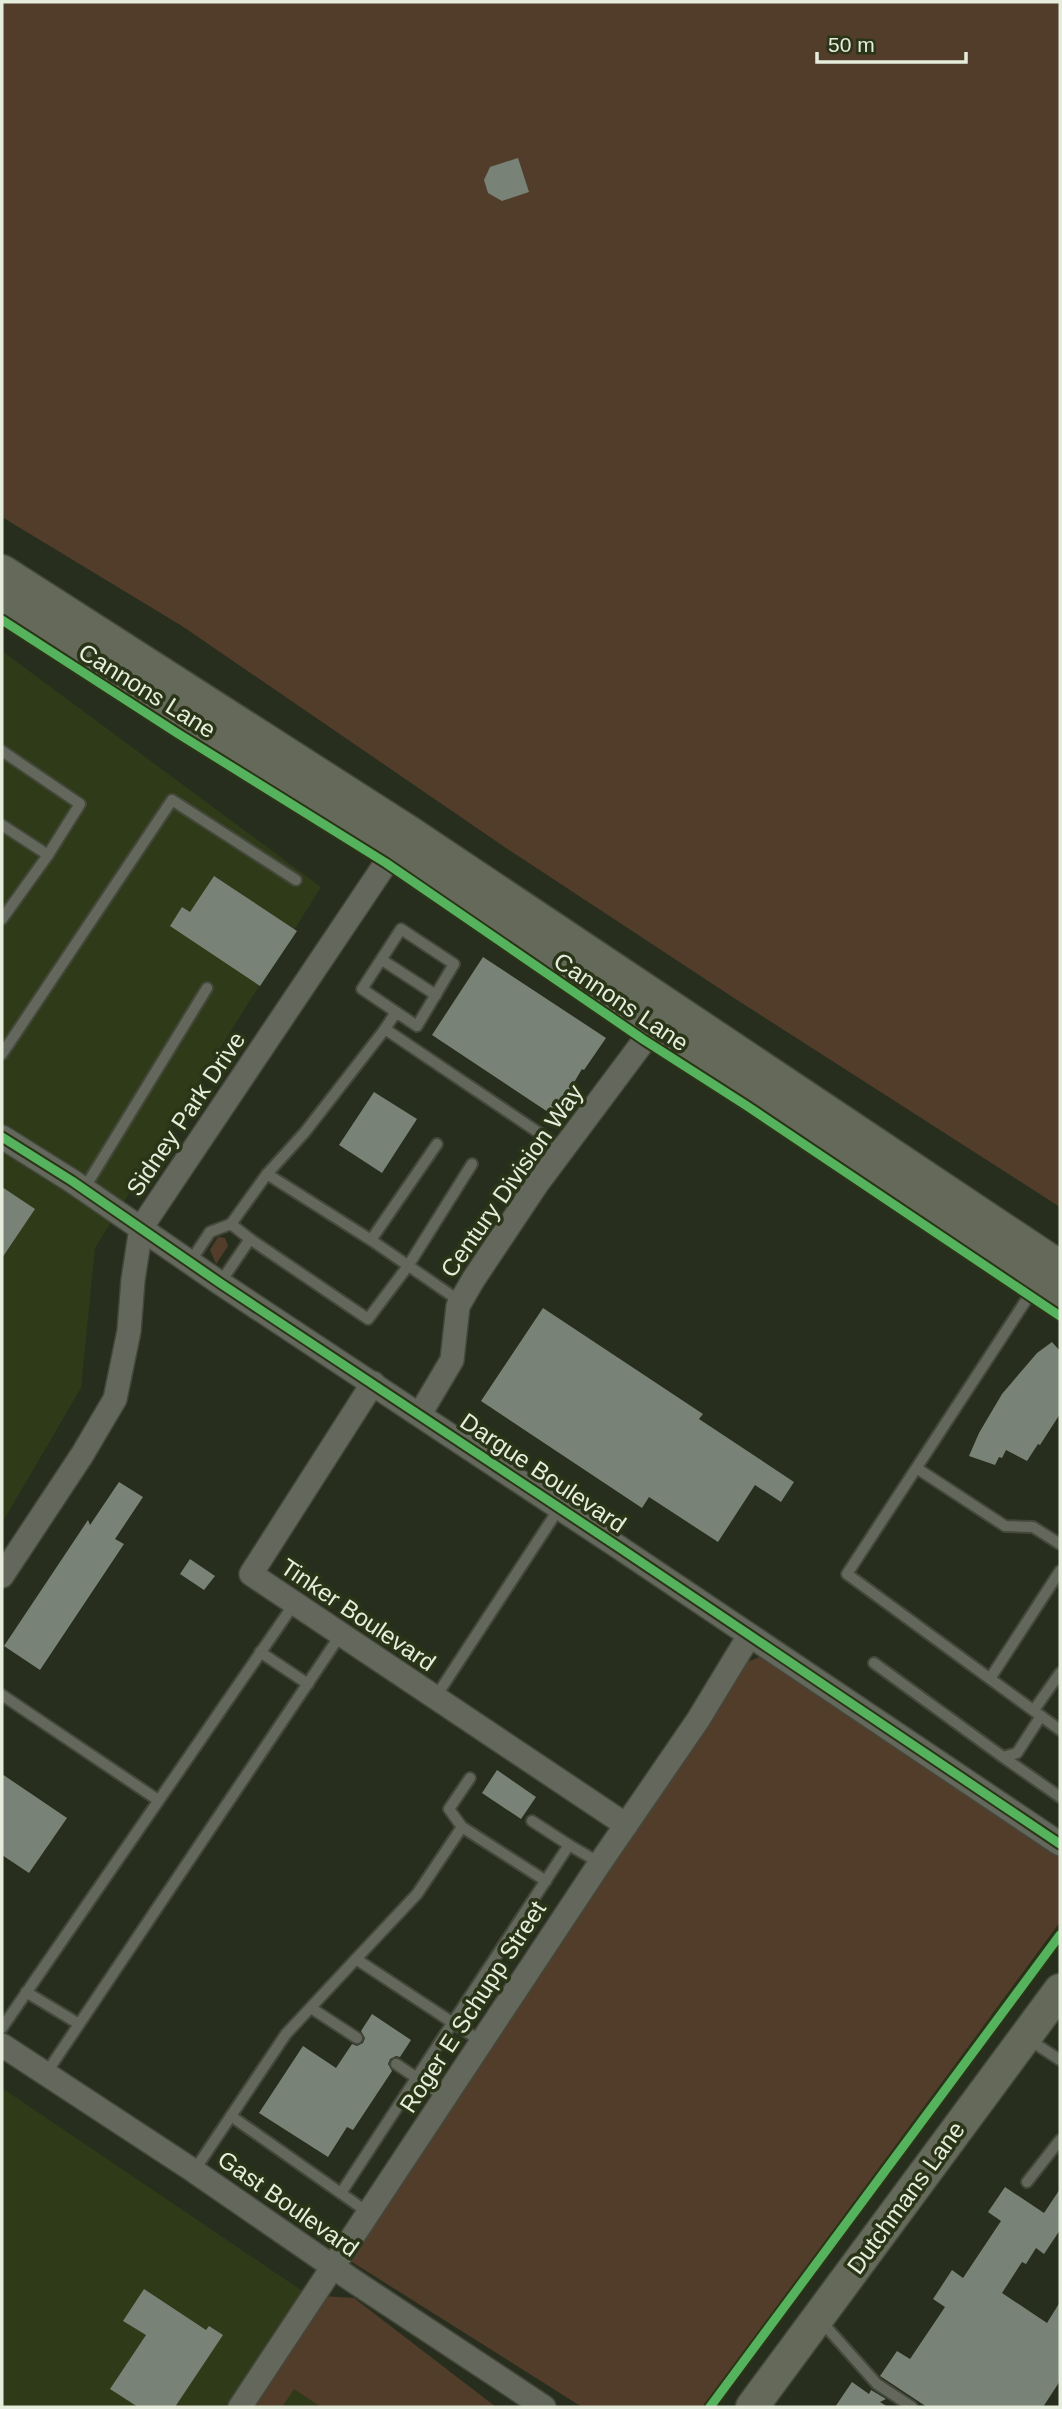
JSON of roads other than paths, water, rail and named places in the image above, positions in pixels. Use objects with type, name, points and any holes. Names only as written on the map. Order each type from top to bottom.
[{"type":"main road","name":"Cannons Lane","points":[[2,571],[1053,1281]]},
{"type":"main road","name":"Cannons Lane","points":[[2,599],[314,796],[402,841]]},
{"type":"main road","name":"Dutchmans Lane","points":[[752,2407],[1060,1990]]},
{"type":"street","name":"Sidney Park Drive","points":[[2,1576],[82,1455],[115,1399],[129,1332],[141,1228],[402,841]]},
{"type":"street","name":"Century Division Way","points":[[420,1414],[452,1360],[458,1306],[530,1195],[662,1016]]},
{"type":"street","name":"Dargue Boulevard","points":[[2,1137],[560,1507],[1060,1844]]},
{"type":"street","name":"Tinker Boulevard","points":[[373,1383],[251,1574],[626,1825]]},
{"type":"street","name":"Roger E Schupp Street","points":[[240,2407],[600,1863],[698,1720],[749,1636]]},
{"type":"street","name":"Gast Boulevard","points":[[2,2045],[544,2407]]},
{"type":"lane","points":[[2,751],[80,804],[48,855],[2,919]]},
{"type":"lane","points":[[2,1054],[172,800],[296,880]]},
{"type":"lane","points":[[2,825],[48,855]]},
{"type":"lane","points":[[401,929],[454,964],[436,995],[417,1026],[362,989],[401,929]]},
{"type":"lane","points":[[382,960],[436,995]]},
{"type":"lane","points":[[84,1189],[207,988]]},
{"type":"lane","points":[[190,1262],[210,1232],[231,1224],[267,1174],[305,1132],[396,1012]]},
{"type":"lane","points":[[385,1029],[563,1149]]},
{"type":"lane","points":[[371,1241],[437,1144]]},
{"type":"lane","points":[[231,1224],[368,1319],[408,1266],[471,1164]]},
{"type":"lane","points":[[267,1174],[461,1302]]},
{"type":"lane","points":[[220,1283],[250,1239]]},
{"type":"lane","points":[[1053,1281],[918,1469],[847,1574],[1060,1730]]},
{"type":"lane","points":[[918,1469],[1005,1526],[1033,1527],[1060,1544]]},
{"type":"lane","points":[[435,1698],[560,1507]]},
{"type":"lane","points":[[991,1677],[1060,1571]]},
{"type":"lane","points":[[2,2028],[294,1604]]},
{"type":"lane","points":[[45,2075],[341,1634]]},
{"type":"lane","points":[[260,1652],[308,1684]]},
{"type":"lane","points":[[874,1663],[1060,1797]]},
{"type":"lane","points":[[1003,1757],[1017,1753],[1060,1676]]},
{"type":"lane","points":[[2,1695],[159,1800]]},
{"type":"lane","points":[[470,1778],[449,1809],[462,1828],[546,1881]]},
{"type":"lane","points":[[532,1822],[600,1863]]},
{"type":"lane","points":[[194,2171],[286,2034],[417,1894],[462,1828]]},
{"type":"lane","points":[[341,2193],[569,1845]]},
{"type":"lane","points":[[356,1959],[482,2042]]},
{"type":"lane","points":[[26,1992],[79,2024]]},
{"type":"lane","points":[[311,2008],[357,2038]]},
{"type":"lane","points":[[1025,2037],[1060,2060]]},
{"type":"lane","points":[[396,2064],[446,2097]]},
{"type":"lane","points":[[231,2116],[369,2213]]},
{"type":"lane","points":[[1027,2182],[1060,2140]]},
{"type":"lane","points":[[818,2318],[877,2384],[912,2407]]}]
